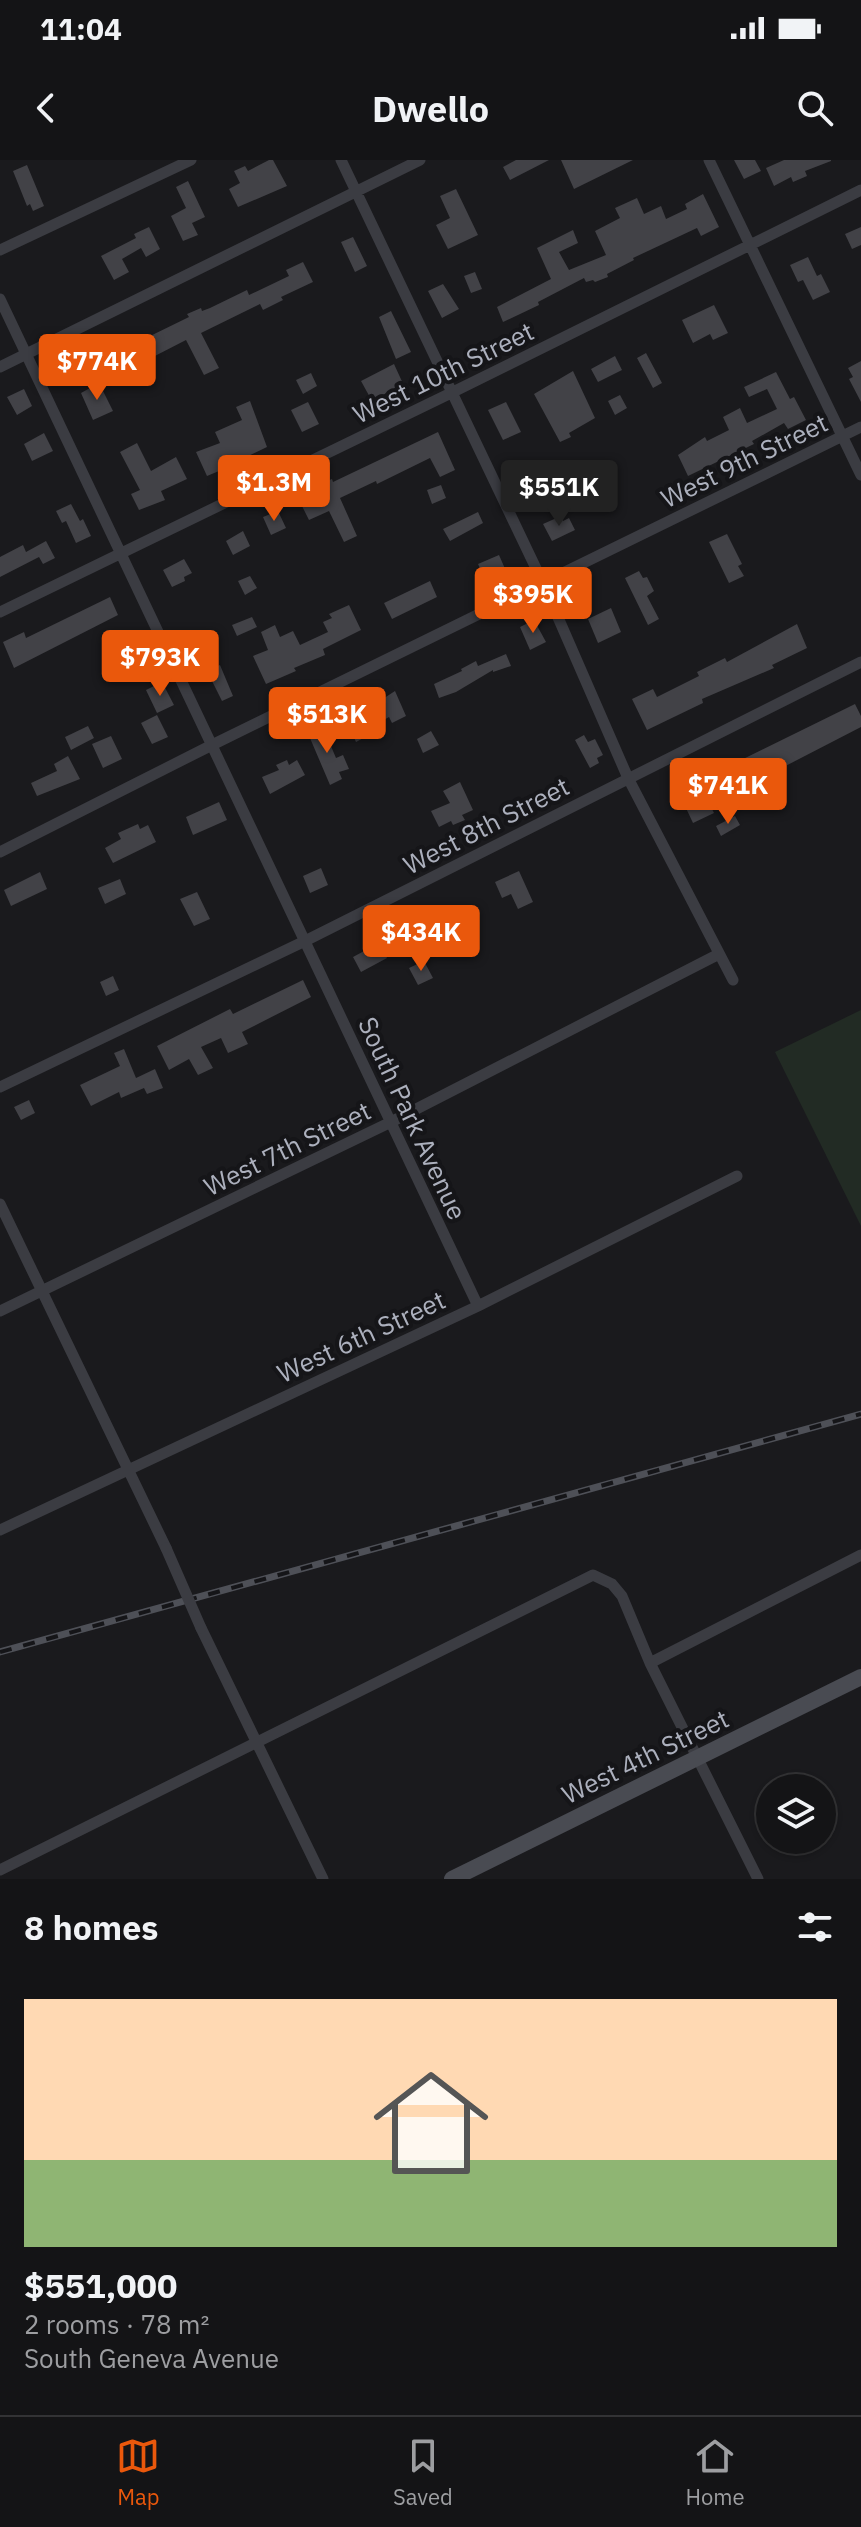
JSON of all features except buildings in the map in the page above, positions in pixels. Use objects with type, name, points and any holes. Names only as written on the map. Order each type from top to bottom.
[{"type":"main road","name":"West 4th Street","points":[[452,1879],[861,1677]]},
{"type":"street","points":[[0,250],[191,160]]},
{"type":"street","points":[[341,160],[543,583],[628,778],[733,980]]},
{"type":"street","points":[[0,367],[420,160]]},
{"type":"street","points":[[709,160],[861,475]]},
{"type":"street","name":"West 10th Street","points":[[0,612],[861,190]]},
{"type":"street","name":"South Park Avenue","points":[[0,299],[478,1306]]},
{"type":"street","name":"West 9th Street","points":[[0,852],[861,427]]},
{"type":"street","name":"West 8th Street","points":[[0,1087],[305,941],[861,662]]},
{"type":"street","name":"West 7th Street","points":[[0,1311],[391,1122],[719,954]]},
{"type":"street","name":"West 6th Street","points":[[0,1530],[478,1306],[737,1176]]},
{"type":"street","points":[[0,1204],[323,1879]]},
{"type":"street","points":[[650,1663],[861,1555]]},
{"type":"street","points":[[3,1870],[593,1575],[612,1584],[622,1596],[650,1663],[758,1879]]},
{"type":"shaded area","points":[[861,1010],[861,1226],[775,1052]]},
{"type":"railway","points":[[0,1652],[861,1414]]}]
